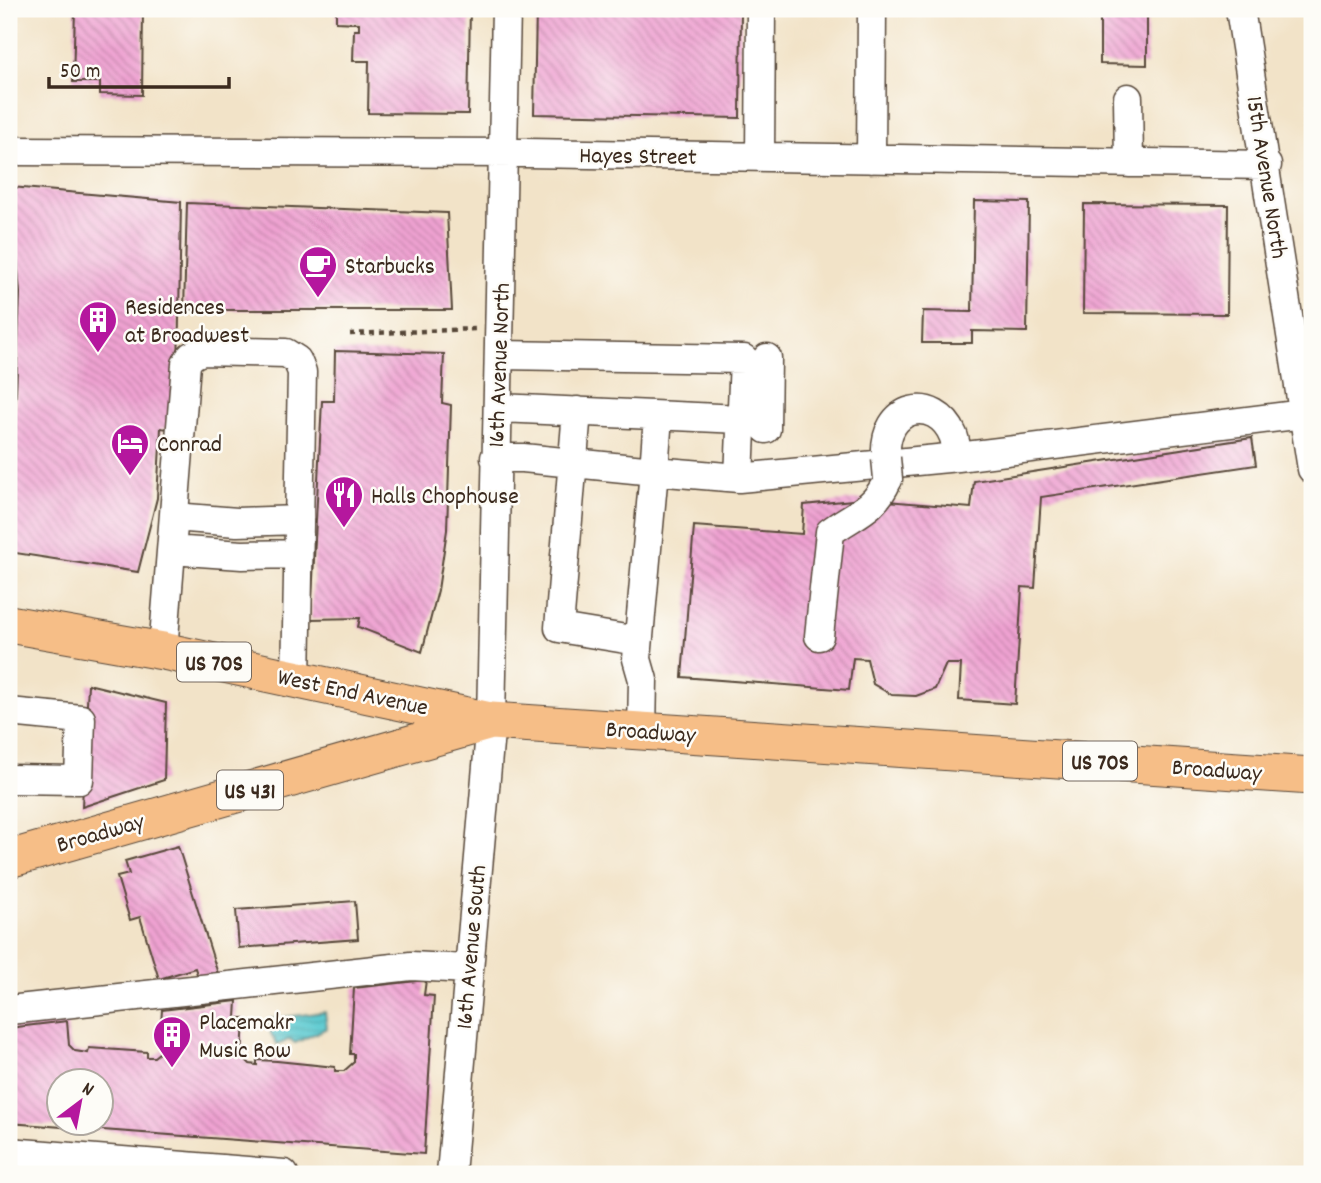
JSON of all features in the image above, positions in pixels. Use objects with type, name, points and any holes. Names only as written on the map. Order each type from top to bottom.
[{"type":"main road","name":"West End Avenue","points":[[9,624],[163,651],[491,721]]},
{"type":"main road","name":"Broadway","points":[[9,859],[491,721],[1312,776]]},
{"type":"street","name":"16th Avenue North","points":[[491,721],[506,9]]},
{"type":"street","points":[[760,157],[761,9]]},
{"type":"street","points":[[871,159],[872,9]]},
{"type":"street","name":"15th Avenue North","points":[[1240,9],[1306,406],[1312,469]]},
{"type":"street","points":[[1128,98],[1129,163]]},
{"type":"street","name":"Hayes Street","points":[[9,151],[504,152],[1267,165]]},
{"type":"street","points":[[163,651],[178,559],[174,517],[186,364],[191,356],[202,351],[286,353],[297,360],[302,372],[296,679]]},
{"type":"street","points":[[499,355],[744,359],[739,478]]},
{"type":"street","points":[[766,429],[767,358]]},
{"type":"street","points":[[495,458],[523,458],[739,478],[958,457],[1306,406]]},
{"type":"street","points":[[498,408],[740,419]]},
{"type":"street","points":[[819,636],[830,532],[847,519],[866,511],[880,496],[887,469],[885,441],[890,425],[901,414],[913,410],[929,412],[944,422],[953,435],[958,457]]},
{"type":"street","points":[[577,411],[559,628],[638,640]]},
{"type":"street","points":[[642,731],[643,680],[637,659],[658,416]]},
{"type":"street","points":[[174,517],[237,522],[299,520]]},
{"type":"street","points":[[178,559],[298,554]]},
{"type":"street","points":[[178,559],[277,572]]},
{"type":"street","points":[[9,712],[81,719],[79,780],[9,779]]},
{"type":"street","name":"16th Avenue South","points":[[451,1174],[491,721]]},
{"type":"street","points":[[9,1010],[411,966],[468,969]]},
{"type":"street","points":[[9,1152],[284,1174]]},
{"type":"path","points":[[350,334],[481,328]]},
{"type":"water","points":[[325,1012],[327,1028],[295,1043],[290,1039],[278,1045],[271,1034],[269,1019]]},
{"type":"building","points":[[75,9],[143,9],[142,95],[100,94],[100,82],[73,82]]},
{"type":"building","points":[[336,9],[470,9],[468,114],[368,113],[369,61],[353,61],[354,30],[359,30],[359,23],[336,22]]},
{"type":"building","points":[[536,9],[741,9],[740,118],[534,114]]},
{"type":"building","points":[[1100,9],[1147,9],[1147,65],[1100,64]]},
{"type":"building","name":"Residences at Broadwest","points":[[11,187],[181,202],[177,430],[161,428],[157,498],[138,572],[9,552],[9,471],[16,393],[20,293]]},
{"type":"building","points":[[974,201],[1029,202],[1027,332],[972,331],[972,343],[922,343],[923,311],[972,312]]},
{"type":"building","points":[[187,203],[447,213],[452,310],[184,310]]},
{"type":"building","points":[[1084,204],[1228,205],[1227,314],[1083,313]]},
{"type":"building","points":[[335,351],[444,354],[442,403],[451,405],[447,530],[438,590],[422,652],[358,627],[360,618],[311,619],[322,401],[334,401]]},
{"type":"building","points":[[1252,438],[1256,465],[1041,497],[1035,588],[1022,587],[1015,704],[959,700],[961,664],[946,664],[935,689],[916,696],[892,695],[873,684],[867,659],[853,658],[849,690],[682,677],[694,526],[802,534],[804,505],[862,499],[971,508],[974,481]]},
{"type":"building","points":[[88,684],[166,703],[164,780],[82,807]]},
{"type":"building","points":[[178,846],[218,974],[199,980],[195,968],[159,979],[140,917],[130,920],[117,877],[129,874],[125,861]]},
{"type":"building","points":[[355,901],[358,939],[239,948],[236,910]]},
{"type":"building","name":"Placemakr Music Row","points":[[426,980],[424,995],[434,996],[424,1154],[116,1131],[116,1068],[46,1068],[46,1126],[9,1123],[9,1028],[67,1021],[69,1045],[75,1051],[88,1053],[89,1048],[147,1052],[147,1057],[154,1057],[165,1048],[166,1039],[160,1039],[162,1010],[237,1001],[236,1018],[244,1018],[242,1056],[250,1064],[257,1065],[257,1060],[277,1061],[335,1067],[335,1071],[344,1071],[354,1062],[354,1054],[350,1054],[354,988]]},
{"type":"place","name":"Starbucks","points":[[318,299]]},
{"type":"place","name":"Residences at Broadwest","points":[[98,354]]},
{"type":"place","name":"Conrad","points":[[130,477]]},
{"type":"place","name":"Halls Chophouse","points":[[344,529]]},
{"type":"place","name":"Placemakr Music Row","points":[[172,1069]]}]
